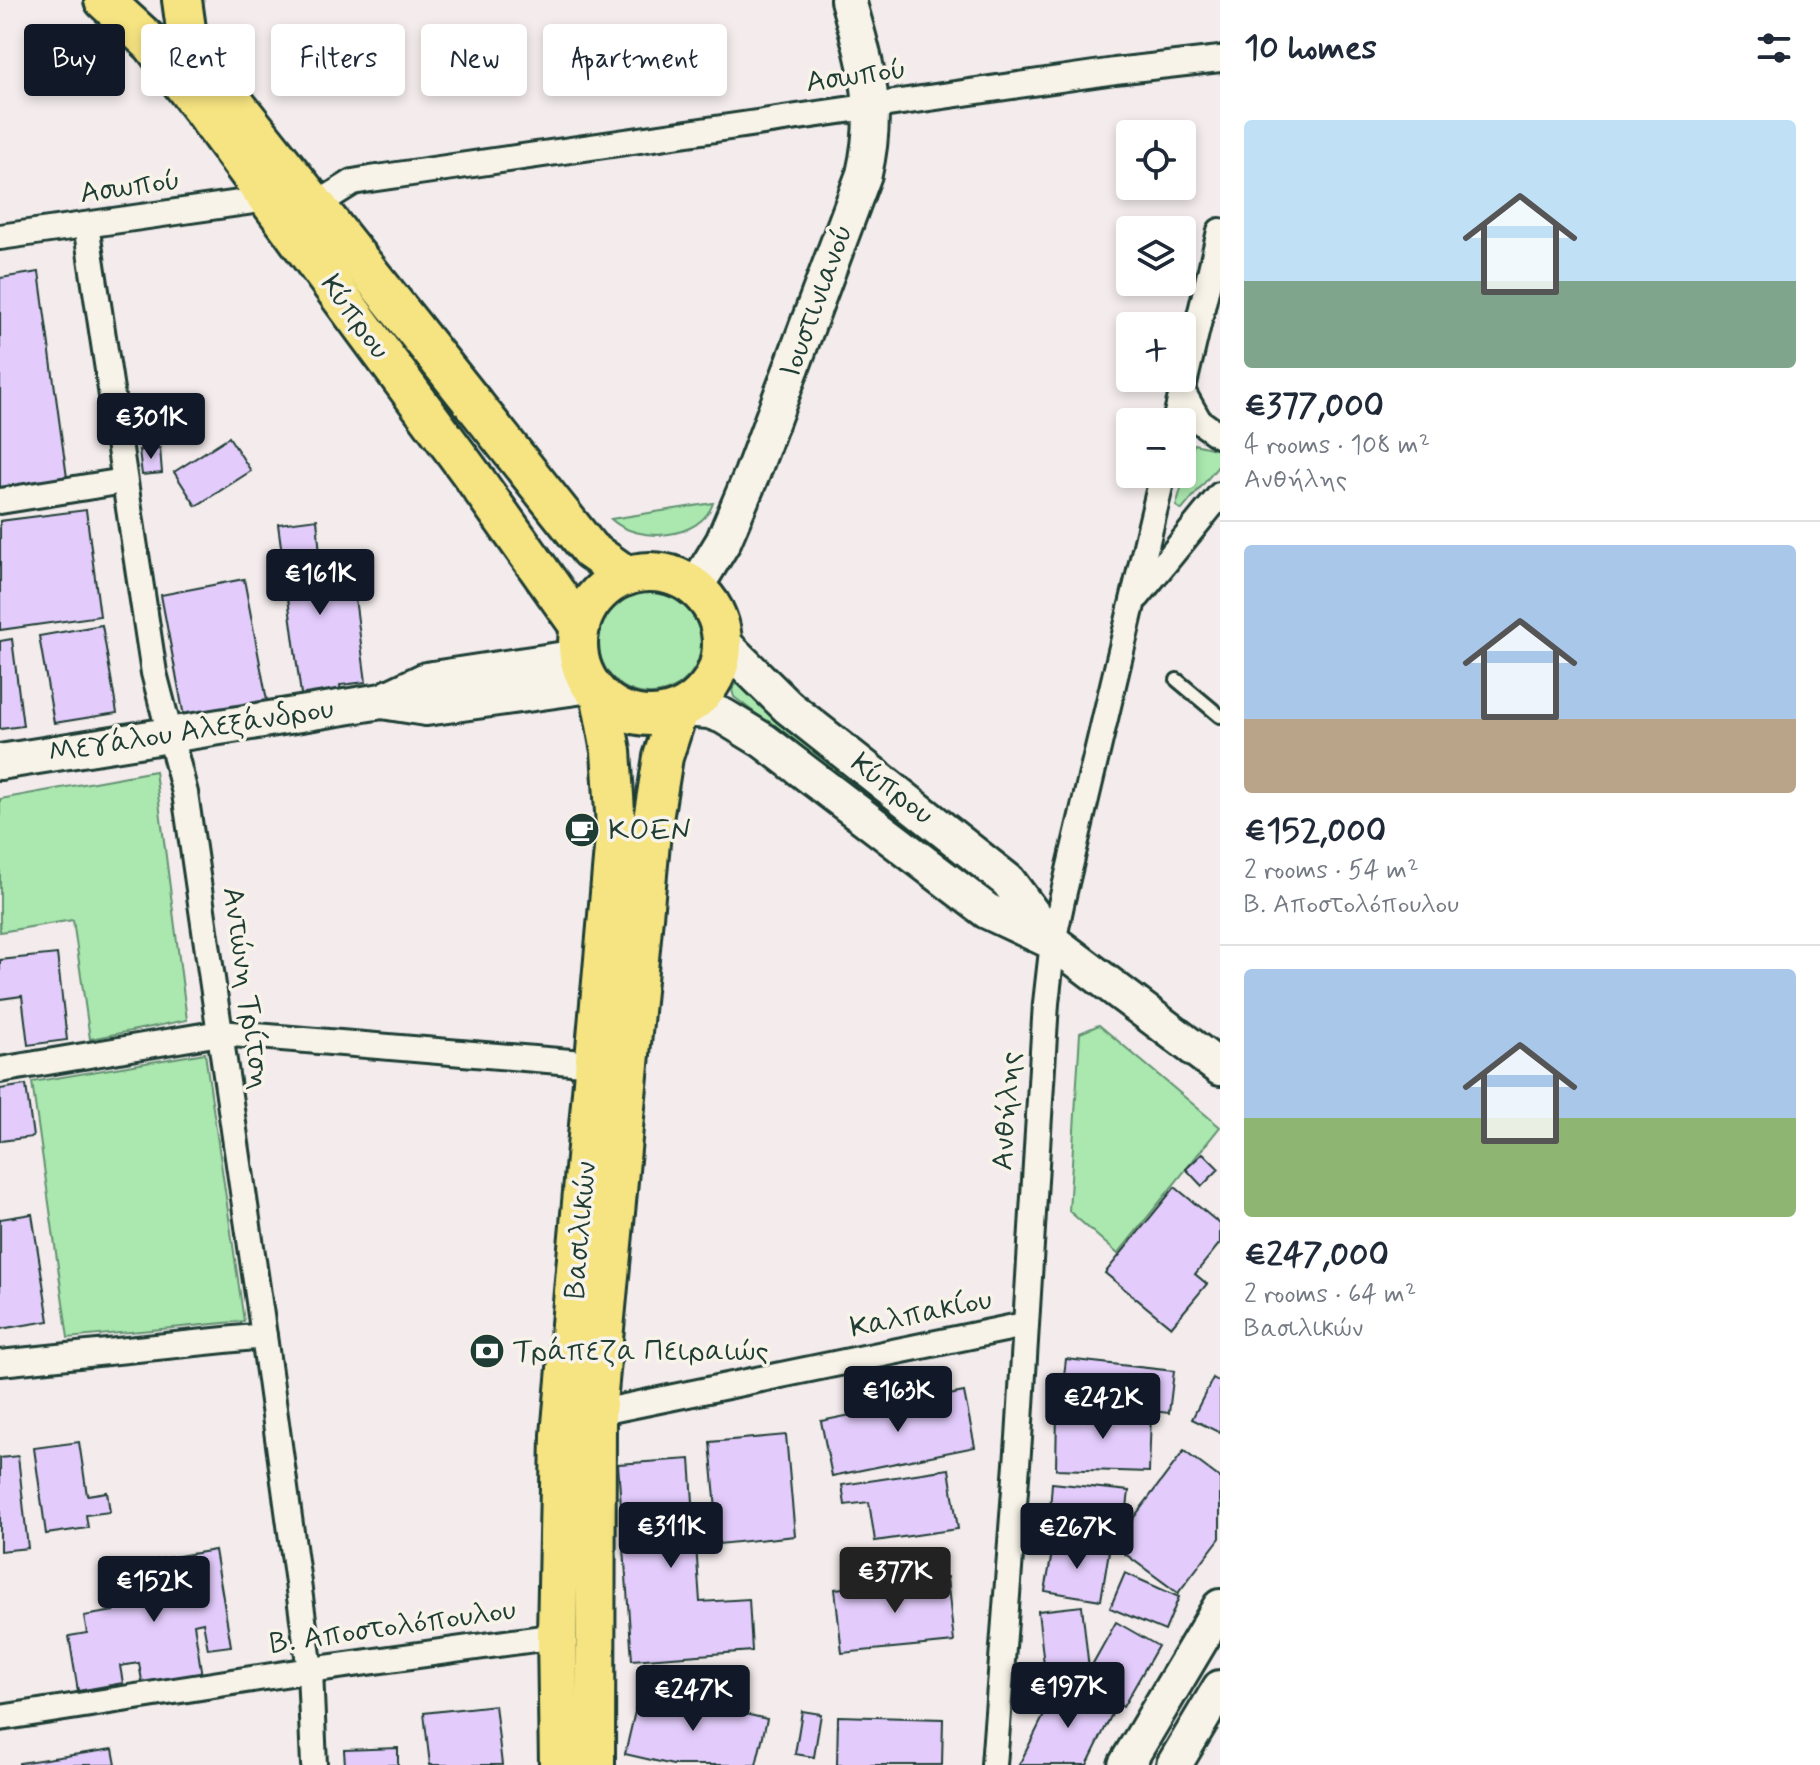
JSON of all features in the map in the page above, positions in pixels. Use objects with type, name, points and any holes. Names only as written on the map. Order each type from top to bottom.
[{"type":"main road","name":"Κύπρου","points":[[113,7],[139,18],[156,15],[175,0]]},
{"type":"main road","name":"Κύπρου","points":[[182,0],[186,29],[202,62],[318,204],[590,550],[627,576]]},
{"type":"main road","name":"Ιουστινιανού","points":[[695,588],[723,542],[752,474],[861,184],[869,152],[873,106],[848,0]]},
{"type":"main road","name":"Κύπρου","points":[[113,7],[160,54],[472,475],[588,667]]},
{"type":"main road","points":[[658,573],[677,578],[695,588],[715,612],[722,642],[720,663],[712,682],[698,698],[680,710],[660,716],[642,717],[616,708],[588,667],[594,599],[609,585],[627,576],[658,573]]},
{"type":"main road","name":"Κύπρου","points":[[722,642],[788,707],[1008,881],[1053,942]]},
{"type":"main road","name":"Μεγάλου Αλεξάνδρου","points":[[0,762],[382,701],[426,708],[588,667]]},
{"type":"main road","name":"Βασιλικών","points":[[559,1765],[557,1636],[561,1435],[616,827],[611,751],[588,667]]},
{"type":"main road","name":"Κύπρου","points":[[680,710],[709,711],[755,735],[987,911],[1053,942],[1219,1064]]},
{"type":"main road","name":"Βασιλικών","points":[[595,1765],[596,1413],[651,832],[663,757],[680,710]]},
{"type":"main road","points":[[1126,1765],[1220,1607]]},
{"type":"main road","points":[[1174,1765],[1220,1688]]},
{"type":"street","name":"Ασωπού","points":[[318,204],[353,182],[1202,59],[1220,59]]},
{"type":"street","name":"Ασωπού","points":[[0,237],[268,199]]},
{"type":"street","name":"Αντώνη Τρίτση","points":[[86,225],[154,673],[185,793],[310,1670],[314,1765]]},
{"type":"street","points":[[1196,332],[1220,231]]},
{"type":"street","points":[[1183,392],[1199,421],[1220,436]]},
{"type":"street","points":[[0,501],[124,481]]},
{"type":"street","name":"Ανθήλης","points":[[994,1765],[1019,1438],[1046,1003],[1053,942],[1160,488]]},
{"type":"street","points":[[1134,601],[1220,495]]},
{"type":"street","points":[[0,1070],[220,1033],[595,1064]]},
{"type":"street","name":"Καλπακίου","points":[[596,1413],[1024,1325]]},
{"type":"street","points":[[0,1363],[264,1336]]},
{"type":"street","name":"Β. Αποστολόπουλου","points":[[0,1718],[557,1636]]},
{"type":"lane","points":[[1177,680],[1220,716]]},
{"type":"green space","points":[[1196,444],[1220,450],[1220,464],[1182,510],[1176,506],[1181,488],[1196,488]]},
{"type":"green space","points":[[713,503],[696,525],[667,534],[636,532],[611,519]]},
{"type":"green space","points":[[650,592],[669,596],[686,607],[697,624],[701,643],[697,662],[686,679],[669,690],[650,694],[631,690],[614,679],[603,662],[599,643],[603,624],[614,607],[631,596]]},
{"type":"green space","points":[[745,683],[1012,897],[1007,904],[734,697],[732,690],[736,684]]},
{"type":"green space","points":[[155,771],[187,1020],[90,1039],[73,920],[0,932],[0,799]]},
{"type":"green space","points":[[1099,1025],[1220,1127],[1118,1254],[1069,1211],[1080,1033]]},
{"type":"green space","points":[[205,1053],[244,1321],[68,1338],[32,1082]]},
{"type":"building","points":[[39,272],[68,485],[0,494],[0,278]]},
{"type":"building","points":[[151,396],[157,430],[134,434],[128,400]]},
{"type":"building","points":[[229,437],[251,471],[196,506],[174,472]]},
{"type":"building","points":[[160,448],[162,473],[142,475],[139,450]]},
{"type":"building","points":[[86,510],[100,616],[0,630],[0,521]]},
{"type":"building","points":[[317,519],[322,579],[352,575],[366,682],[340,685],[342,697],[302,702],[278,524]]},
{"type":"building","points":[[244,579],[269,711],[186,727],[161,595]]},
{"type":"building","points":[[102,625],[117,713],[54,723],[39,636]]},
{"type":"building","points":[[12,639],[23,726],[0,729],[0,641]]},
{"type":"building","points":[[57,954],[67,1040],[28,1045],[22,996],[0,999],[0,960]]},
{"type":"building","points":[[26,1085],[33,1137],[0,1141],[0,1089]]},
{"type":"building","points":[[1203,1153],[1219,1169],[1202,1186],[1186,1169]]},
{"type":"building","points":[[1175,1187],[1220,1224],[1220,1243],[1195,1274],[1207,1284],[1171,1327],[1105,1273]]},
{"type":"building","points":[[32,1214],[49,1321],[0,1329],[0,1219]]},
{"type":"building","points":[[1066,1359],[1174,1371],[1169,1413],[1061,1401]]},
{"type":"building","points":[[1213,1378],[1220,1382],[1220,1433],[1192,1419]]},
{"type":"building","points":[[964,1392],[975,1447],[832,1476],[821,1421]]},
{"type":"building","points":[[1057,1411],[1151,1414],[1149,1472],[1056,1469]]},
{"type":"building","points":[[786,1435],[795,1536],[719,1544],[710,1442]]},
{"type":"building","points":[[79,1442],[87,1495],[107,1492],[110,1512],[86,1515],[88,1528],[46,1534],[34,1448]]},
{"type":"building","points":[[1184,1451],[1220,1478],[1220,1538],[1178,1593],[1113,1545]]},
{"type":"building","points":[[18,1456],[28,1548],[0,1551],[0,1458]]},
{"type":"building","points":[[690,1459],[700,1602],[749,1599],[752,1651],[632,1660],[618,1464]]},
{"type":"building","points":[[949,1469],[958,1529],[875,1541],[869,1502],[845,1505],[842,1485]]},
{"type":"building","points":[[1052,1483],[1129,1491],[1126,1516],[1113,1515],[1110,1543],[1048,1537]]},
{"type":"building","points":[[1054,1542],[1109,1551],[1101,1600],[1045,1591]]},
{"type":"building","points":[[215,1550],[231,1646],[208,1649],[203,1622],[194,1624],[203,1683],[144,1693],[139,1663],[120,1666],[123,1683],[78,1691],[69,1636],[87,1633],[84,1616],[114,1611],[107,1568]]},
{"type":"building","points":[[1125,1573],[1179,1597],[1165,1631],[1110,1608]]},
{"type":"building","points":[[947,1577],[954,1642],[842,1653],[835,1589]]},
{"type":"building","points":[[1082,1606],[1089,1669],[1045,1674],[1038,1611]]},
{"type":"building","points":[[1116,1622],[1158,1646],[1123,1707],[1082,1683]]},
{"type":"building","points":[[1060,1683],[1114,1710],[1087,1765],[1019,1765]]},
{"type":"building","points":[[640,1690],[767,1719],[756,1765],[673,1765],[625,1754]]},
{"type":"building","points":[[495,1705],[502,1765],[430,1765],[424,1713]]},
{"type":"building","points":[[802,1711],[821,1714],[814,1757],[795,1754]]},
{"type":"building","points":[[838,1716],[943,1719],[942,1765],[837,1765]]},
{"type":"building","points":[[398,1748],[398,1765],[345,1765],[344,1750]]},
{"type":"building","points":[[113,1749],[116,1765],[19,1765],[19,1763]]},
{"type":"place","name":"KOEN","points":[[582,830]]},
{"type":"place","name":"Τράπεζα Πειραιώς","points":[[487,1351]]}]
